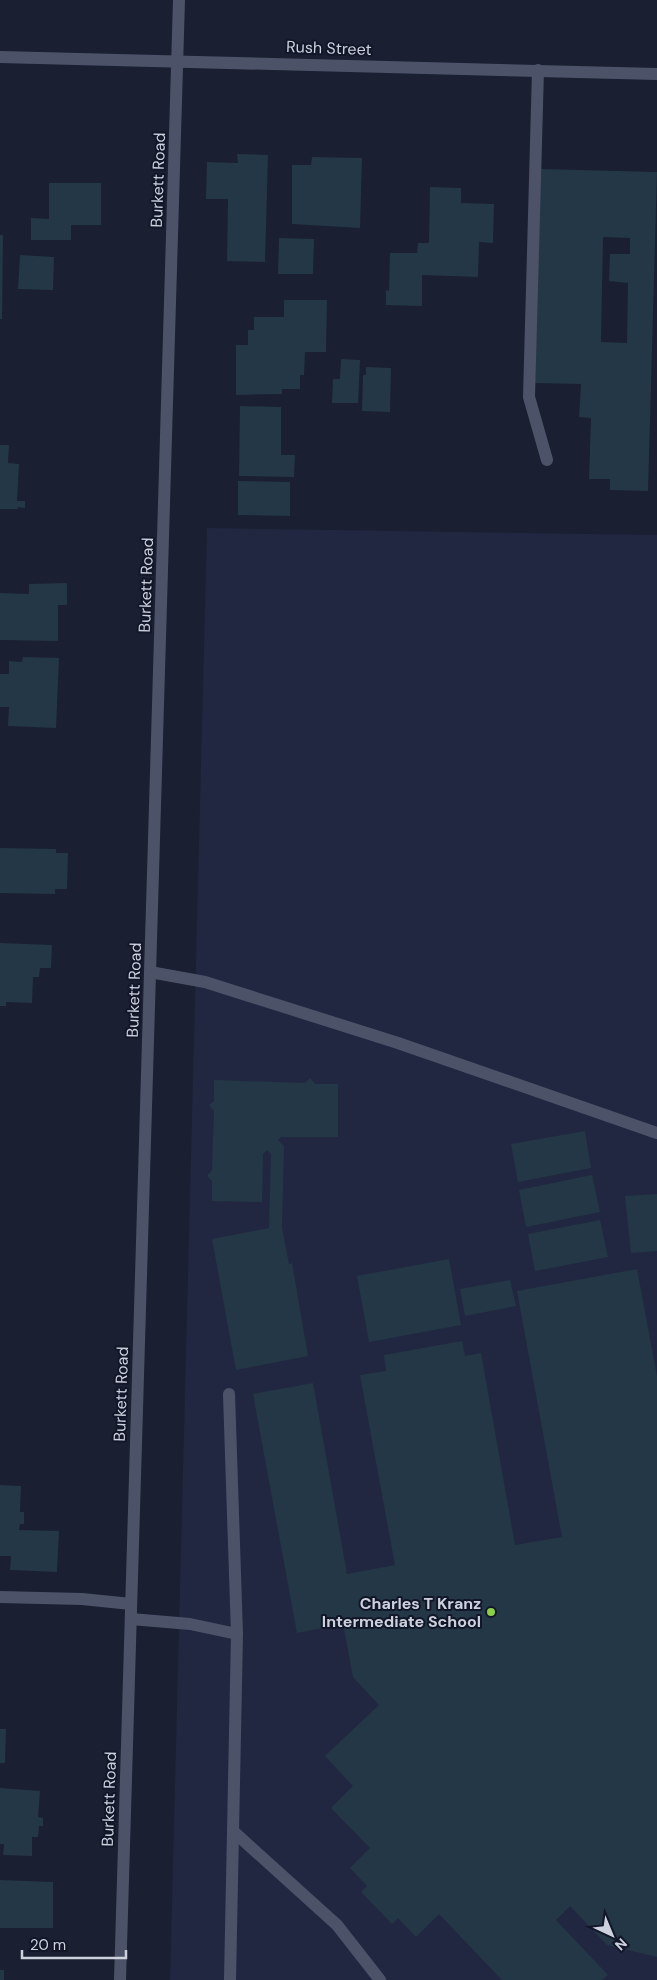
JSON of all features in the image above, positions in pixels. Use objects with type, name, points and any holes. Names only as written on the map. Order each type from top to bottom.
[{"type":"street","name":"Burkett Road","points":[[120,1980],[179,0]]},
{"type":"street","name":"Rush Street","points":[[0,57],[178,60],[657,74]]},
{"type":"street","points":[[538,70],[529,396],[547,460]]},
{"type":"street","points":[[150,972],[205,982],[388,1040],[657,1133]]},
{"type":"street","points":[[229,1394],[237,1634],[230,1980]]},
{"type":"street","points":[[0,1597],[82,1599],[131,1604]]},
{"type":"street","points":[[131,1619],[190,1624],[237,1634]]},
{"type":"street","points":[[233,1831],[337,1925],[380,1980]]},
{"type":"shaded area","points":[[207,528],[657,535],[657,1980],[170,1980]]},
{"type":"building","points":[[237,154],[268,155],[265,262],[227,261],[228,199],[206,199],[207,162],[238,163]]},
{"type":"building","points":[[312,157],[362,158],[360,228],[292,224],[292,165],[311,165]]},
{"type":"building","points":[[540,169],[657,172],[648,491],[610,490],[610,479],[589,479],[591,418],[579,417],[581,384],[535,383]],"holes":[[[603,237],[630,238],[630,254],[610,254],[609,281],[628,283],[627,343],[601,342]]]},
{"type":"building","points":[[49,183],[101,183],[101,225],[71,225],[71,240],[31,240],[31,218],[49,219]]},
{"type":"building","points":[[430,187],[461,188],[461,203],[494,204],[493,243],[479,242],[478,277],[422,275],[422,306],[386,305],[386,290],[389,291],[390,253],[417,253],[418,243],[429,243]]},
{"type":"building","points":[[0,235],[3,235],[2,319],[0,319]]},
{"type":"building","points":[[279,238],[314,239],[313,274],[278,274]]},
{"type":"building","points":[[20,255],[54,257],[53,290],[18,289]]},
{"type":"building","points":[[284,300],[327,300],[326,352],[305,352],[304,375],[300,375],[300,389],[282,389],[282,394],[236,395],[236,345],[248,345],[248,330],[254,330],[254,317],[284,317]]},
{"type":"building","points":[[341,359],[360,360],[358,403],[332,403],[333,379],[340,379]]},
{"type":"building","points":[[366,367],[391,368],[390,412],[362,411],[363,375],[366,375]]},
{"type":"building","points":[[240,406],[281,407],[281,455],[295,455],[294,477],[239,476]]},
{"type":"building","points":[[0,445],[9,445],[8,463],[19,464],[17,501],[25,501],[25,508],[0,509]]},
{"type":"building","points":[[238,481],[290,482],[290,516],[238,515]]},
{"type":"building","points":[[67,583],[67,605],[58,605],[58,641],[0,640],[0,593],[29,594],[29,584]]},
{"type":"building","points":[[23,657],[59,658],[56,728],[8,726],[9,707],[0,707],[0,674],[9,674],[9,661],[22,662]]},
{"type":"building","points":[[0,848],[56,849],[56,853],[68,853],[67,889],[55,889],[55,894],[0,893]]},
{"type":"building","points":[[0,943],[52,945],[51,968],[40,968],[39,977],[33,977],[32,1003],[6,1002],[6,1006],[0,1006]]},
{"type":"building","points":[[310,1078],[315,1084],[338,1084],[338,1137],[281,1137],[278,1140],[284,1146],[282,1228],[289,1264],[292,1263],[308,1356],[236,1370],[212,1239],[269,1228],[271,1154],[267,1150],[263,1154],[262,1202],[212,1201],[212,1181],[207,1176],[212,1170],[214,1111],[209,1105],[214,1101],[214,1080],[305,1083]]},
{"type":"building","points":[[585,1131],[591,1168],[518,1182],[511,1144]]},
{"type":"building","points":[[592,1175],[600,1212],[526,1227],[519,1190]]},
{"type":"building","points":[[657,1194],[657,1251],[631,1253],[625,1196]]},
{"type":"building","points":[[600,1220],[608,1257],[535,1271],[528,1234]]},
{"type":"building","points":[[449,1259],[461,1325],[369,1342],[357,1276]]},
{"type":"building","points":[[637,1269],[657,1376],[657,1957],[607,1945],[570,1906],[556,1920],[608,1975],[602,1980],[502,1980],[439,1914],[416,1937],[398,1918],[392,1924],[361,1892],[367,1886],[350,1868],[370,1848],[331,1808],[353,1786],[325,1756],[379,1705],[353,1677],[343,1624],[297,1633],[253,1394],[313,1383],[347,1574],[395,1565],[360,1375],[386,1371],[384,1355],[462,1341],[465,1356],[481,1353],[515,1545],[562,1537],[517,1291]]},
{"type":"building","points":[[510,1280],[516,1306],[465,1316],[460,1289]]},
{"type":"building","points":[[0,1485],[21,1486],[20,1512],[24,1512],[24,1524],[20,1524],[19,1530],[59,1531],[57,1572],[10,1570],[11,1556],[0,1556]]},
{"type":"building","points":[[0,1729],[6,1729],[5,1763],[0,1763]]},
{"type":"building","points":[[0,1788],[40,1791],[38,1817],[43,1818],[43,1826],[39,1826],[38,1837],[32,1837],[32,1856],[3,1855],[4,1844],[0,1844]]},
{"type":"building","points":[[0,1880],[53,1882],[53,1928],[0,1928]]},
{"type":"building","points":[[0,1970],[4,1970],[4,1980],[0,1980]]},
{"type":"place","name":"Charles T Kranz Intermediate School","points":[[491,1612]]}]
